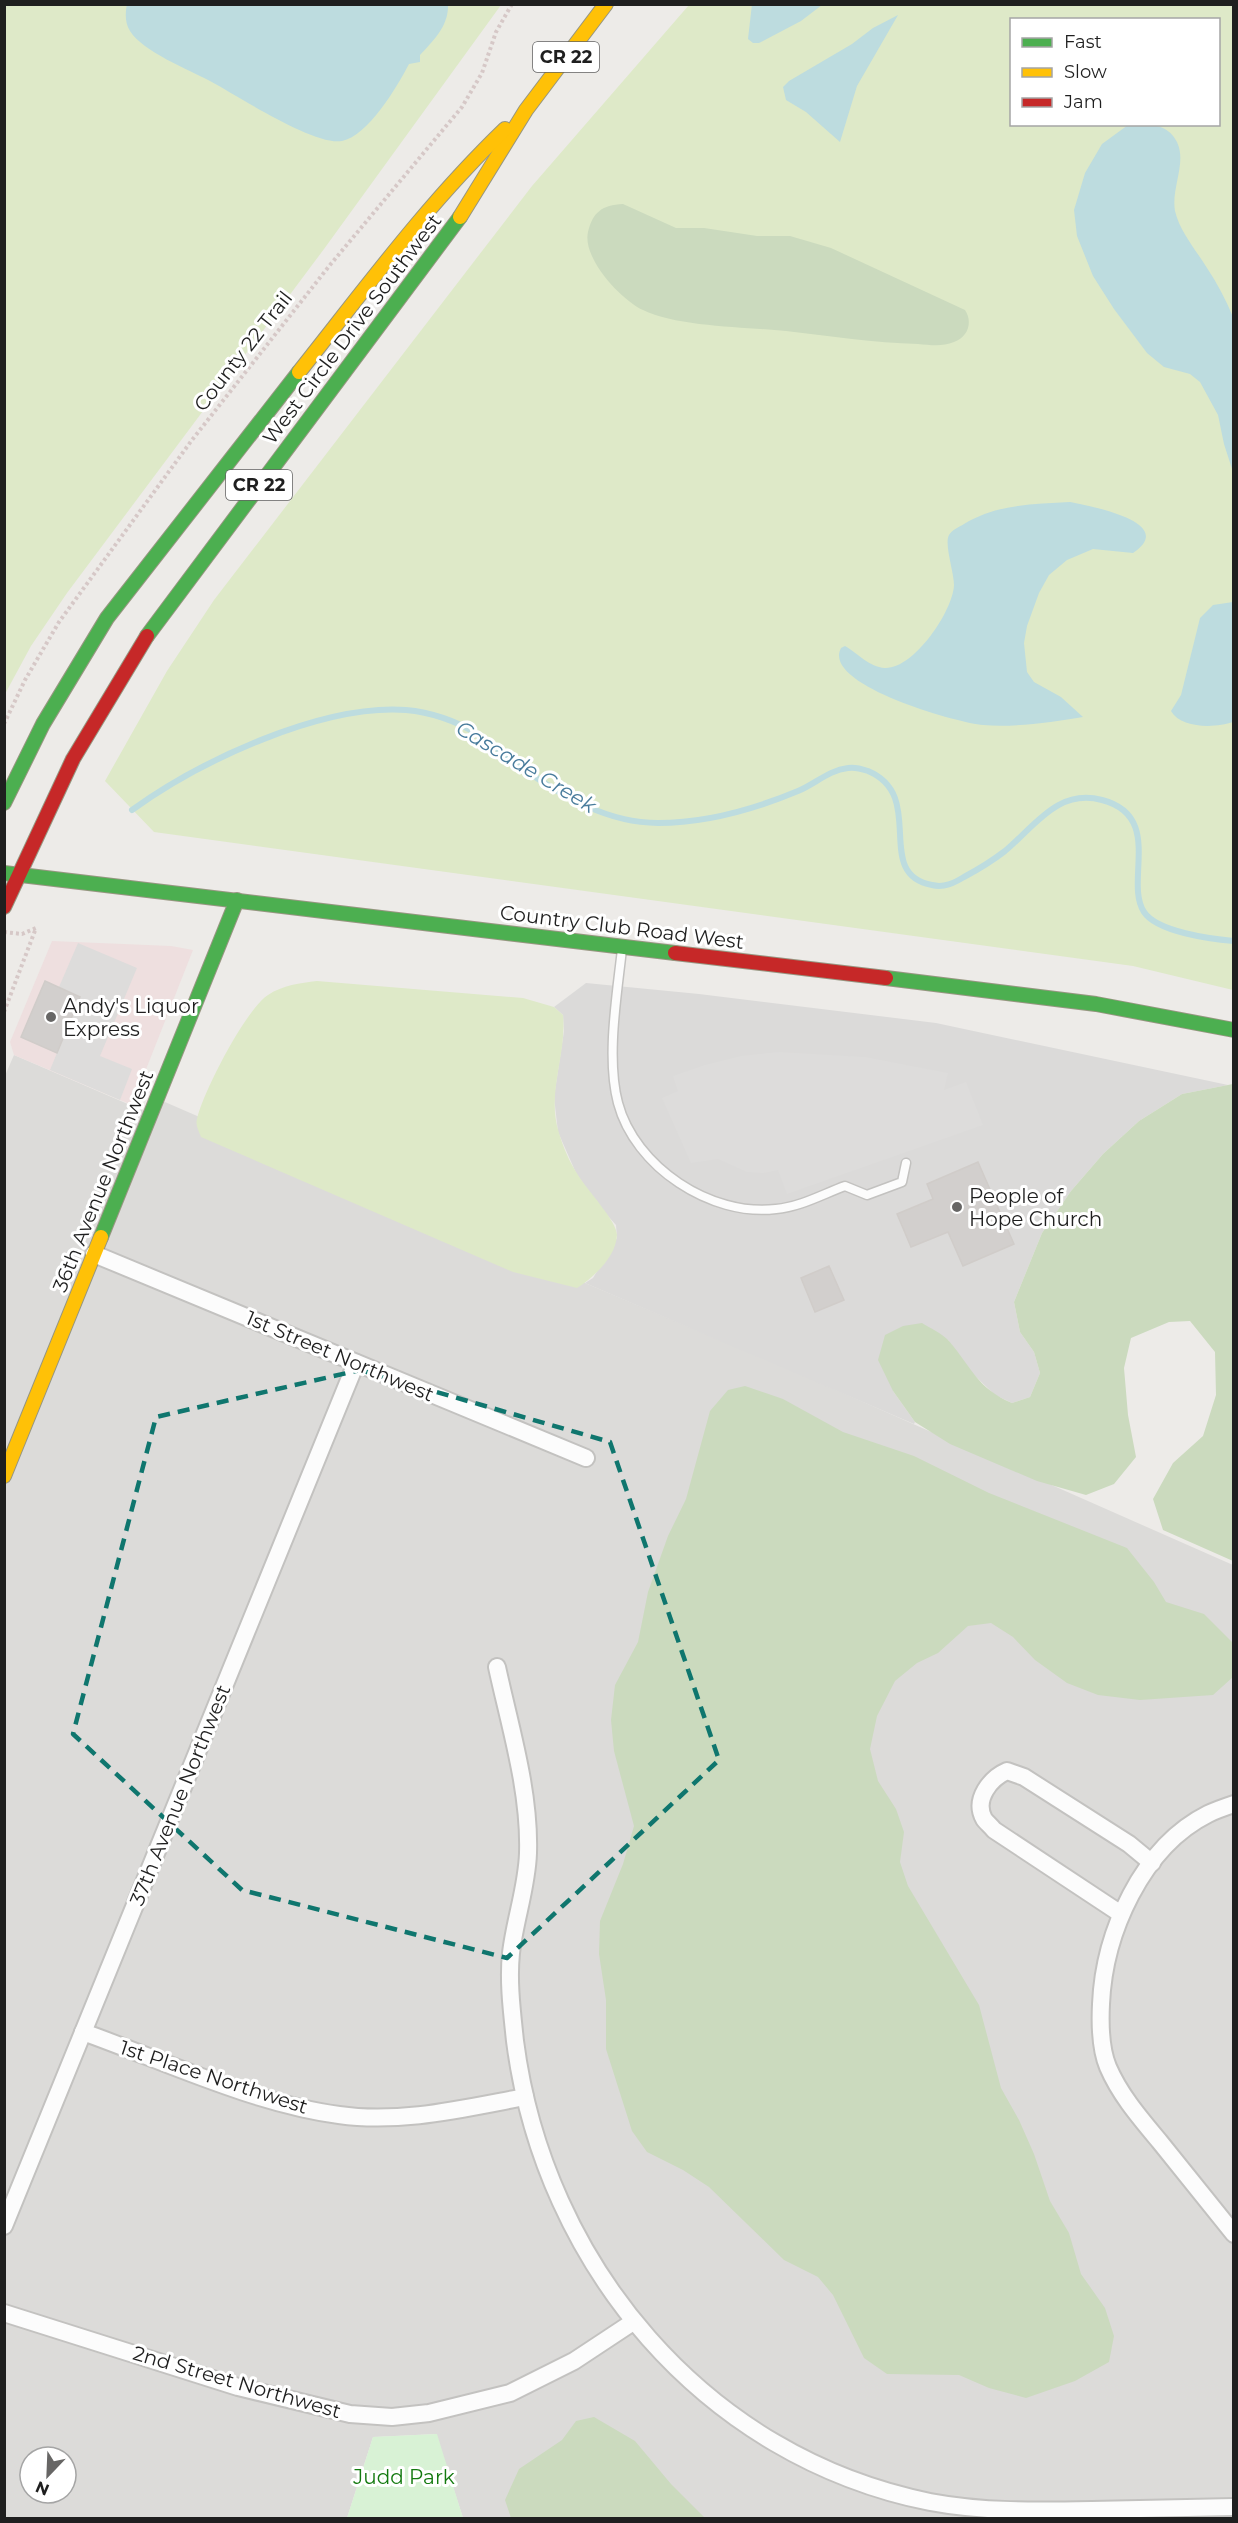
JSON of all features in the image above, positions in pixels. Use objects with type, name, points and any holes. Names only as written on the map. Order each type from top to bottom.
[{"type":"main road","name":"West Circle Drive Southwest","points":[[11,874],[73,759],[138,649],[245,503],[460,219],[526,110],[606,4]]},
{"type":"main road","name":"West Circle Drive Southwest","points":[[4,803],[67,681],[94,638],[145,567],[417,221],[463,169],[526,110]]},
{"type":"main road","name":"Country Club Road West","points":[[11,874],[1025,994],[1138,1010],[1233,1030]]},
{"type":"main road","name":"CR 22","points":[[4,907],[11,874]]},
{"type":"main road","name":"36th Avenue Northwest","points":[[4,1476],[237,900]]},
{"type":"street","name":"1st Street Northwest","points":[[94,1254],[586,1458]]},
{"type":"street","name":"37th Avenue Northwest","points":[[4,2226],[356,1363]]},
{"type":"street","points":[[497,1667],[526,1813],[528,1853],[511,1954],[511,1992],[525,2097],[542,2153],[579,2240],[633,2322],[676,2368],[741,2422],[836,2473],[890,2493],[934,2502],[1023,2512],[1233,2507]]},
{"type":"street","points":[[1121,1914],[994,1830],[983,1818],[981,1804],[987,1787],[996,1776],[1007,1771],[1024,1777],[1129,1844],[1152,1863]]},
{"type":"street","points":[[1233,1804],[1208,1814],[1180,1833],[1133,1888],[1121,1914],[1107,1957],[1102,1989],[1100,2028],[1107,2065],[1125,2099],[1233,2234]]},
{"type":"street","name":"1st Place Northwest","points":[[83,2032],[270,2099],[341,2116],[431,2114],[525,2097]]},
{"type":"street","name":"2nd Street Northwest","points":[[4,2313],[248,2389],[350,2414],[392,2417],[429,2413],[510,2393],[574,2361],[633,2322]]},
{"type":"lane","points":[[622,948],[615,1038],[615,1085],[618,1104],[625,1121],[647,1154],[662,1169],[694,1192],[717,1202],[742,1208],[777,1209],[792,1206],[845,1186],[867,1195],[902,1182],[906,1163]]},
{"type":"path","name":"County 22 Trail","points":[[4,724],[25,680],[59,622],[192,440],[330,265],[462,107],[482,73],[496,32],[512,4]]},
{"type":"path","points":[[4,932],[22,934],[36,928],[4,1012]]},
{"type":"highlighted area","points":[[360,1370],[610,1442],[719,1760],[507,1958],[242,1890],[73,1734],[156,1417]]},
{"type":"shaded area","points":[[52,941],[171,946],[193,950],[132,1105],[14,1055],[10,1042]]},
{"type":"shaded area","points":[[78,943],[137,968],[100,1056],[132,1069],[120,1100],[50,1070],[80,997],[59,987]]},
{"type":"shaded area","points":[[586,983],[699,994],[936,1023],[1228,1085],[1182,1094],[1139,1121],[1103,1154],[1071,1191],[1042,1233],[1014,1302],[1020,1332],[1034,1352],[1040,1373],[1030,1397],[1012,1403],[995,1395],[972,1373],[948,1340],[893,1391],[915,1422],[914,1424],[585,1283],[593,1278],[617,1238],[616,1225],[598,1205],[576,1173],[558,1132],[554,1097],[564,1031],[563,1015],[554,1007]]},
{"type":"shaded area","points":[[778,1052],[865,1057],[948,1073],[944,1090],[966,1082],[983,1125],[787,1194],[778,1170],[764,1173],[747,1172],[718,1159],[691,1163],[662,1098],[678,1091],[673,1076],[741,1056]]},
{"type":"shaded area","points":[[14,1055],[151,1114],[158,1099],[793,1371],[1233,1565],[1233,2518],[463,2518],[436,2434],[373,2437],[347,2518],[5,2518],[4,1078]]},
{"type":"green space","points":[[5,5],[501,5],[324,249],[67,593],[31,646],[5,694]]},
{"type":"green space","points":[[689,5],[1233,5],[1233,990],[1133,966],[154,832],[105,781],[167,671],[214,600],[532,186]]},
{"type":"green space","points":[[623,204],[676,228],[704,228],[757,236],[790,236],[831,248],[965,310],[969,319],[968,329],[959,340],[945,345],[932,345],[868,341],[693,323],[657,316],[634,305],[614,288],[591,254],[588,232],[593,219],[604,208]]},
{"type":"green space","points":[[317,981],[523,998],[554,1007],[563,1015],[555,1103],[559,1133],[575,1170],[607,1214],[617,1235],[613,1251],[590,1279],[577,1288],[513,1272],[201,1137],[196,1124],[201,1106],[216,1072],[248,1016],[268,995],[292,985]]},
{"type":"green space","points":[[1234,1084],[1233,1561],[1163,1530],[1153,1499],[1173,1463],[1203,1436],[1216,1395],[1215,1352],[1190,1321],[1169,1322],[1131,1338],[1124,1368],[1128,1415],[1136,1457],[1114,1484],[1086,1495],[1037,1481],[950,1444],[915,1422],[893,1391],[878,1360],[885,1335],[903,1326],[922,1323],[946,1338],[991,1391],[1012,1403],[1030,1397],[1040,1373],[1034,1352],[1020,1332],[1014,1302],[1042,1233],[1071,1191],[1103,1154],[1139,1121],[1182,1094]]},
{"type":"green space","points":[[745,1386],[783,1399],[843,1432],[914,1456],[989,1493],[1127,1548],[1154,1582],[1166,1602],[1204,1614],[1232,1642],[1233,1677],[1213,1695],[1140,1700],[1098,1695],[1067,1683],[1035,1660],[1013,1637],[991,1623],[968,1626],[938,1653],[917,1663],[895,1681],[877,1716],[870,1749],[878,1781],[896,1809],[904,1832],[900,1862],[908,1886],[979,2005],[1001,2088],[1034,2154],[1050,2201],[1069,2233],[1081,2274],[1105,2308],[1114,2336],[1109,2362],[1075,2381],[1026,2398],[989,2388],[959,2375],[887,2374],[864,2358],[833,2295],[818,2277],[784,2260],[709,2187],[683,2170],[647,2152],[632,2131],[606,2049],[606,2000],[599,1954],[600,1921],[623,1864],[634,1826],[614,1751],[611,1720],[615,1685],[638,1642],[648,1592],[668,1536],[686,1499],[710,1411],[728,1390]]},
{"type":"green space","points":[[594,2417],[635,2441],[671,2484],[705,2518],[511,2518],[505,2500],[519,2469],[562,2440],[576,2421]]},
{"type":"green space","name":"Judd Park","points":[[437,2434],[463,2518],[347,2518],[373,2437]]},
{"type":"water","points":[[127,4],[448,4],[448,12],[435,39],[420,55],[420,62],[409,64],[371,121],[352,137],[342,141],[313,136],[295,128],[155,53],[130,31],[126,18]]},
{"type":"water","points":[[752,4],[822,5],[801,21],[759,43],[753,43],[748,39]]},
{"type":"water","points":[[898,15],[857,86],[840,142],[806,112],[786,100],[783,87],[789,81],[852,44],[873,28]]},
{"type":"water","points":[[1127,126],[1156,126],[1168,131],[1177,142],[1180,150],[1180,167],[1174,202],[1177,219],[1184,234],[1218,286],[1233,317],[1233,472],[1218,415],[1200,382],[1190,374],[1164,367],[1147,353],[1093,276],[1077,236],[1074,210],[1085,173],[1102,144]]},
{"type":"water","points":[[1070,502],[1126,517],[1138,524],[1145,533],[1144,542],[1133,553],[1093,549],[1067,560],[1049,575],[1039,593],[1027,626],[1024,643],[1027,672],[1034,682],[1061,697],[1083,717],[1020,725],[995,726],[969,723],[895,700],[851,675],[840,662],[841,648],[845,646],[864,660],[879,667],[896,666],[908,659],[930,637],[952,596],[954,585],[948,539],[954,530],[989,512],[1029,505]]},
{"type":"water","points":[[1233,602],[1233,722],[1199,726],[1183,721],[1171,711],[1181,695],[1200,618],[1213,605]]},
{"type":"building","name":"Andy's Liquor Express","points":[[45,981],[80,997],[57,1053],[21,1037]]},
{"type":"building","name":"People of Hope Church","points":[[978,1162],[1014,1244],[963,1266],[948,1232],[911,1247],[897,1214],[933,1199],[927,1184]]},
{"type":"building","points":[[829,1266],[844,1300],[815,1312],[801,1278]]},
{"type":"waterway","name":"Cascade Creek","points":[[132,810],[160,791],[226,755],[300,726],[337,716],[373,711],[415,711],[443,718],[469,729],[536,778],[586,806],[639,822],[694,821],[730,814],[798,791],[841,769],[852,768],[868,771],[886,783],[895,798],[905,866],[914,878],[936,886],[953,883],[990,862],[1060,804],[1072,799],[1102,800],[1121,808],[1132,820],[1139,851],[1139,899],[1144,912],[1160,925],[1172,929],[1234,941]]},
{"type":"traffic: fast","points":[[147,636],[460,217]]},
{"type":"traffic: fast","points":[[4,803],[43,724],[107,618],[299,372]]},
{"type":"traffic: fast","points":[[4,873],[675,953]]},
{"type":"traffic: fast","points":[[101,1237],[237,900]]},
{"type":"traffic: fast","points":[[886,978],[1096,1004],[1234,1030]]},
{"type":"traffic: slow","points":[[460,217],[526,110],[606,4]]},
{"type":"traffic: slow","points":[[299,372],[423,217],[505,129]]},
{"type":"traffic: slow","points":[[4,1476],[101,1237]]},
{"type":"traffic: jam","points":[[4,907],[73,759],[147,636]]},
{"type":"traffic: jam","points":[[675,953],[886,978]]},
{"type":"place","name":"Andy's Liquor Express","points":[[51,1017]]},
{"type":"place","name":"People of Hope Church","points":[[957,1207]]}]
